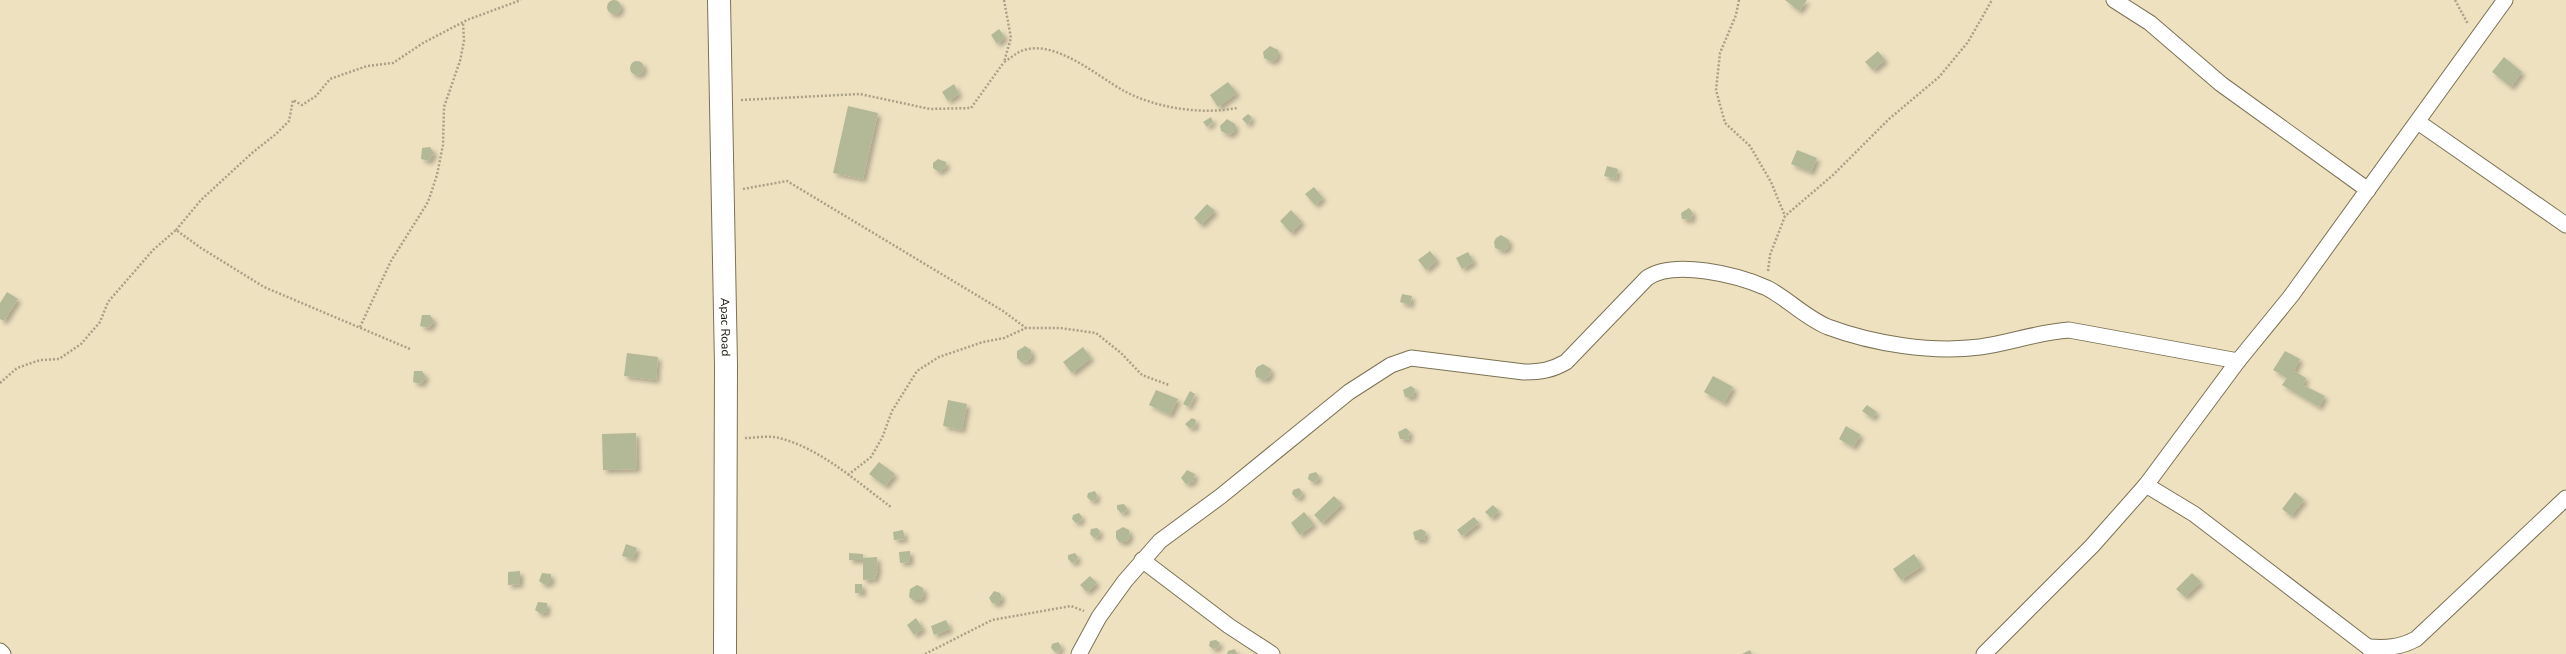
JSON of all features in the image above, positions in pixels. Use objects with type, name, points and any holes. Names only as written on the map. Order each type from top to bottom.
[{"type":"main road","name":"Apac Road","points":[[719,0],[721,193],[726,365],[725,654]]},
{"type":"street","points":[[2114,0],[2150,23],[2220,84],[2368,190]]},
{"type":"street","points":[[1984,654],[2092,546],[2146,485],[2238,360],[2290,296],[2418,122],[2505,0]]},
{"type":"street","points":[[2418,122],[2566,225]]},
{"type":"street","points":[[1079,654],[1099,617],[1142,560],[1160,542],[1221,496],[1349,392],[1391,366],[1411,358],[1524,372],[1542,372],[1554,368],[1566,362],[1647,278],[1663,270],[1726,274],[1767,288],[1828,327],[1875,339],[1921,347],[1946,349],[1980,347],[2044,332],[2069,330],[2238,360]]},
{"type":"street","points":[[2146,485],[2194,514],[2370,651],[2402,646],[2416,638],[2566,498]]},
{"type":"street","points":[[1142,560],[1229,626],[1272,654]]},
{"type":"street","points":[[0,651],[3,654]]},
{"type":"path","points":[[0,383],[17,368],[40,360],[59,359],[81,344],[100,322],[108,302],[153,250],[176,230],[201,200],[289,121],[293,100],[302,105],[316,96],[330,79],[367,66],[393,63],[423,42],[464,23],[521,0]]},
{"type":"path","points":[[720,101],[860,94],[930,109],[971,108],[1004,62],[1011,38],[1004,0]]},
{"type":"path","points":[[1739,0],[1736,15],[1720,53],[1716,90],[1725,123],[1750,146],[1771,182],[1784,216]]},
{"type":"path","points":[[1767,288],[1770,255],[1784,216],[1832,175],[1889,119],[1939,77],[1968,42],[1992,0]]},
{"type":"path","points":[[2455,0],[2476,40]]},
{"type":"path","points":[[360,328],[391,261],[428,202],[437,175],[443,146],[444,107],[460,61],[464,41],[464,23]]},
{"type":"path","points":[[1004,62],[1020,51],[1039,48],[1070,57],[1125,91],[1166,105],[1214,112],[1237,108]]},
{"type":"path","points":[[721,193],[788,181],[1003,311],[1026,328]]},
{"type":"path","points":[[176,230],[201,248],[264,286],[410,349]]},
{"type":"path","points":[[848,475],[871,457],[882,438],[892,411],[917,371],[939,356],[983,342],[1004,338],[1026,328],[1060,328],[1096,333],[1121,353],[1142,375],[1169,385]]},
{"type":"path","points":[[725,439],[778,438],[811,452],[848,475],[891,507]]},
{"type":"path","points":[[925,654],[992,620],[1010,616],[1042,613],[1071,606],[1099,617]]},
{"type":"building","points":[[611,0],[617,0],[621,4],[621,10],[617,14],[611,14],[607,10],[607,4]]},
{"type":"building","points":[[1785,0],[1807,0],[1799,11]]},
{"type":"building","points":[[999,29],[1005,37],[997,44],[991,35]]},
{"type":"building","points":[[1270,46],[1278,50],[1278,57],[1272,62],[1264,58],[1263,52]]},
{"type":"building","points":[[1878,51],[1885,60],[1873,70],[1865,62]]},
{"type":"building","points":[[2504,57],[2522,72],[2511,87],[2492,72]]},
{"type":"building","points":[[634,61],[640,61],[644,65],[644,71],[640,75],[634,75],[630,71],[630,65]]},
{"type":"building","points":[[1228,82],[1237,93],[1218,107],[1210,95]]},
{"type":"building","points":[[954,84],[959,94],[948,101],[942,92]]},
{"type":"building","points":[[848,106],[878,113],[863,179],[833,173]]},
{"type":"building","points":[[1248,114],[1252,117],[1248,125],[1242,119]]},
{"type":"building","points":[[1211,117],[1213,122],[1207,127],[1203,122]]},
{"type":"building","points":[[1227,119],[1235,124],[1235,131],[1229,135],[1221,131],[1220,126]]},
{"type":"building","points":[[430,147],[434,153],[429,161],[421,159],[422,148]]},
{"type":"building","points":[[1797,150],[1817,158],[1811,172],[1791,164]]},
{"type":"building","points":[[938,159],[946,162],[946,167],[939,172],[933,168],[933,163]]},
{"type":"building","points":[[1607,166],[1618,169],[1616,179],[1604,176]]},
{"type":"building","points":[[1314,187],[1323,198],[1315,205],[1305,194]]},
{"type":"building","points":[[1207,204],[1215,211],[1201,225],[1194,218]]},
{"type":"building","points":[[1689,208],[1693,213],[1691,220],[1682,219],[1681,213]]},
{"type":"building","points":[[1291,210],[1302,222],[1291,233],[1280,221]]},
{"type":"building","points":[[1501,235],[1509,240],[1509,247],[1503,251],[1495,248],[1494,242],[1496,238]]},
{"type":"building","points":[[1430,251],[1437,260],[1426,270],[1418,260]]},
{"type":"building","points":[[1468,252],[1474,262],[1462,269],[1456,258]]},
{"type":"building","points":[[7,292],[18,299],[4,321],[0,319],[0,303]]},
{"type":"building","points":[[1402,294],[1412,296],[1410,305],[1400,302]]},
{"type":"building","points":[[422,315],[430,315],[434,321],[429,328],[420,326]]},
{"type":"building","points":[[1025,346],[1031,350],[1032,357],[1028,361],[1021,362],[1017,358],[1017,351]]},
{"type":"building","points":[[1083,347],[1091,358],[1072,373],[1063,362]]},
{"type":"building","points":[[2285,351],[2300,359],[2294,371],[2306,378],[2303,385],[2325,396],[2319,407],[2282,385],[2287,378],[2273,370]]},
{"type":"building","points":[[627,353],[658,357],[656,380],[624,376]]},
{"type":"building","points":[[1263,364],[1271,369],[1270,376],[1264,380],[1256,377],[1255,371],[1257,367]]},
{"type":"building","points":[[414,371],[422,371],[426,377],[421,384],[413,382]]},
{"type":"building","points":[[1713,376],[1733,387],[1724,403],[1704,392]]},
{"type":"building","points":[[1411,386],[1415,389],[1413,397],[1405,397],[1403,390]]},
{"type":"building","points":[[1156,390],[1178,399],[1170,415],[1149,405]]},
{"type":"building","points":[[1190,391],[1195,394],[1189,407],[1183,404]]},
{"type":"building","points":[[948,400],[967,404],[962,430],[943,426]]},
{"type":"building","points":[[1867,405],[1877,412],[1872,418],[1862,411]]},
{"type":"building","points":[[1192,418],[1196,420],[1195,427],[1189,428],[1185,424]]},
{"type":"building","points":[[1846,426],[1861,435],[1853,447],[1839,439]]},
{"type":"building","points":[[1406,428],[1410,432],[1408,440],[1400,439],[1398,432]]},
{"type":"building","points":[[636,433],[637,469],[603,470],[602,434]]},
{"type":"building","points":[[879,462],[895,474],[885,486],[869,474]]},
{"type":"building","points":[[1187,470],[1195,474],[1193,482],[1186,484],[1181,478]]},
{"type":"building","points":[[1316,472],[1319,476],[1317,481],[1312,482],[1308,479],[1309,474]]},
{"type":"building","points":[[1299,488],[1302,492],[1301,497],[1296,498],[1292,494],[1293,490]]},
{"type":"building","points":[[1095,491],[1097,495],[1096,500],[1091,501],[1087,497],[1088,493]]},
{"type":"building","points":[[2295,492],[2304,500],[2291,516],[2282,509]]},
{"type":"building","points":[[1334,496],[1342,504],[1322,523],[1314,515]]},
{"type":"building","points":[[1124,504],[1127,508],[1126,512],[1121,513],[1117,509],[1117,505]]},
{"type":"building","points":[[1493,505],[1499,511],[1491,518],[1485,512]]},
{"type":"building","points":[[1304,512],[1314,524],[1300,535],[1291,523]]},
{"type":"building","points":[[1079,513],[1082,517],[1081,521],[1076,523],[1072,519],[1073,515]]},
{"type":"building","points":[[1474,517],[1479,523],[1462,536],[1457,530]]},
{"type":"building","points":[[1123,527],[1129,530],[1130,537],[1126,542],[1119,542],[1116,538],[1116,531]]},
{"type":"building","points":[[1097,528],[1100,531],[1099,536],[1094,538],[1090,534],[1091,529]]},
{"type":"building","points":[[1421,529],[1426,532],[1424,540],[1415,540],[1413,532]]},
{"type":"building","points":[[903,530],[905,539],[894,540],[893,532]]},
{"type":"building","points":[[626,544],[637,548],[633,559],[622,556]]},
{"type":"building","points":[[910,551],[910,562],[900,563],[899,552]]},
{"type":"building","points":[[849,553],[863,554],[863,558],[877,557],[878,570],[875,579],[863,580],[863,560],[849,560]]},
{"type":"building","points":[[1075,553],[1078,557],[1076,562],[1072,563],[1068,559],[1068,555]]},
{"type":"building","points":[[1914,554],[1922,566],[1901,580],[1893,569]]},
{"type":"building","points":[[520,571],[520,584],[508,585],[508,572]]},
{"type":"building","points":[[542,573],[551,574],[551,582],[545,585],[539,581]]},
{"type":"building","points":[[2192,573],[2201,582],[2185,597],[2176,589]]},
{"type":"building","points":[[1090,576],[1097,583],[1087,592],[1080,585]]},
{"type":"building","points":[[855,584],[862,584],[863,593],[855,593]]},
{"type":"building","points":[[917,585],[923,588],[924,595],[920,600],[913,600],[909,597],[910,589]]},
{"type":"building","points":[[994,591],[1000,593],[1002,598],[998,604],[992,603],[989,598]]},
{"type":"building","points":[[538,602],[547,603],[547,612],[541,614],[535,610]]},
{"type":"building","points":[[916,618],[923,629],[914,635],[907,625]]},
{"type":"building","points":[[946,620],[950,629],[934,635],[931,626]]},
{"type":"building","points":[[1216,640],[1220,643],[1218,648],[1213,649],[1209,646],[1210,641]]},
{"type":"building","points":[[1058,642],[1061,646],[1060,651],[1055,652],[1051,648],[1052,644]]},
{"type":"building","points":[[1235,649],[1237,654],[1227,654],[1228,651]]},
{"type":"building","points":[[1750,650],[1752,654],[1742,654]]}]
